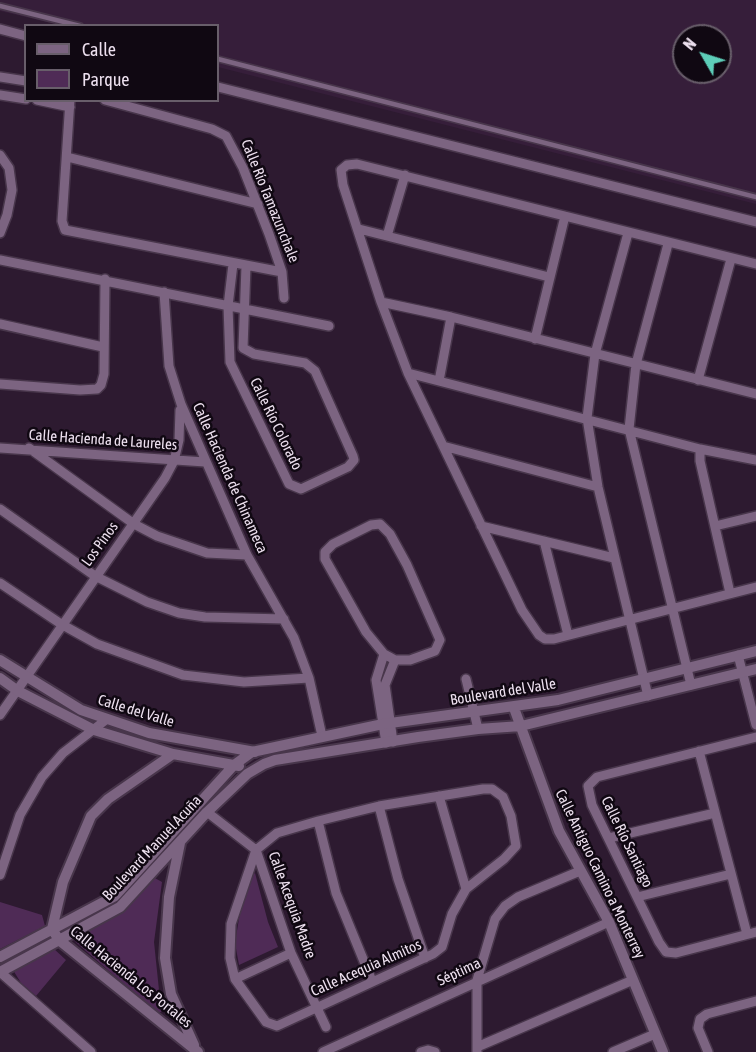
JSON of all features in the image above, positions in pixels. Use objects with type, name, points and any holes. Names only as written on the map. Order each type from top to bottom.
[{"type":"street","points":[[0,29],[24,35]]},
{"type":"street","points":[[0,77],[24,81]]},
{"type":"street","points":[[219,87],[756,222]]},
{"type":"street","points":[[0,95],[24,99]]},
{"type":"street","points":[[54,102],[70,104],[62,221],[64,230],[282,272]]},
{"type":"street","name":"Calle Río Tamazunchale","points":[[112,102],[222,132],[231,141],[258,204],[282,272],[284,298]]},
{"type":"street","points":[[0,155],[9,168],[12,190],[7,215],[0,233]]},
{"type":"street","points":[[67,157],[258,204]]},
{"type":"street","points":[[756,264],[668,244],[357,164],[344,167],[340,175],[381,302],[408,373],[530,626],[545,639],[568,635],[756,586]]},
{"type":"street","points":[[387,236],[405,175]]},
{"type":"street","points":[[535,339],[565,216]]},
{"type":"street","points":[[359,229],[549,277]]},
{"type":"street","points":[[628,233],[596,354],[587,418],[598,487],[648,696]]},
{"type":"street","points":[[668,244],[636,364],[629,429],[691,686]]},
{"type":"street","points":[[698,380],[731,259]]},
{"type":"street","points":[[0,260],[105,279],[243,310],[329,326]]},
{"type":"street","points":[[228,306],[233,264]]},
{"type":"street","points":[[243,310],[246,266]]},
{"type":"street","points":[[0,384],[97,389],[103,380],[105,279]]},
{"type":"street","name":"Calle Hacienda de Chinameca","points":[[164,292],[169,366],[180,404],[247,555],[284,619],[301,655],[309,678],[322,736]]},
{"type":"street","points":[[381,302],[451,317],[756,394]]},
{"type":"street","name":"Calle Río Colorado","points":[[228,306],[229,353],[233,370],[289,484],[301,489],[348,467],[354,460],[353,456],[315,371],[305,363],[245,350],[243,348],[243,310]]},
{"type":"street","points":[[439,381],[451,317]]},
{"type":"street","points":[[0,324],[103,347]]},
{"type":"street","points":[[408,373],[700,449],[756,460]]},
{"type":"street","name":"Los Pinos","points":[[0,715],[27,678],[61,624],[134,524],[174,461],[179,440],[180,404]]},
{"type":"street","points":[[443,446],[598,487]]},
{"type":"street","name":"Calle Hacienda de Laureles","points":[[0,448],[29,448],[205,462]]},
{"type":"street","points":[[29,448],[134,524],[184,547],[207,553],[247,555]]},
{"type":"street","points":[[700,449],[700,461],[730,593]]},
{"type":"street","points":[[0,509],[95,576],[147,602],[179,613],[237,620],[284,619]]},
{"type":"street","points":[[715,526],[756,516]]},
{"type":"street","points":[[376,524],[385,527],[390,534],[440,640],[438,647],[429,654],[410,660],[395,660],[384,654],[366,632],[325,559],[325,552],[333,544],[376,524]]},
{"type":"street","points":[[481,526],[614,558]]},
{"type":"street","points":[[544,541],[568,635]]},
{"type":"street","points":[[0,583],[61,624],[112,651],[183,675],[244,682],[309,678]]},
{"type":"street","name":"Boulevard del Valle","points":[[252,752],[387,724],[514,708],[558,700],[756,651]]},
{"type":"street","points":[[384,654],[376,680],[390,742]]},
{"type":"street","points":[[738,655],[756,725]]},
{"type":"street","name":"Calle del Valle","points":[[0,660],[64,702],[107,719],[185,741],[252,752],[275,760]]},
{"type":"street","points":[[387,724],[385,685],[395,660]]},
{"type":"street","points":[[255,769],[275,760],[478,729],[521,726],[756,669]]},
{"type":"street","name":"Calle del Valle","points":[[0,678],[18,691],[94,730],[173,754],[255,769]]},
{"type":"street","points":[[466,679],[478,729]]},
{"type":"street","name":"Calle Antiguo Camino a Monterrey","points":[[514,708],[546,801],[580,871],[609,922],[663,1052]]},
{"type":"street","points":[[0,875],[20,815],[42,777],[63,753],[107,719]]},
{"type":"street","name":"Calle Río Santiago","points":[[751,933],[676,953],[666,952],[589,798],[588,786],[597,777],[756,737]]},
{"type":"street","points":[[699,751],[731,874],[751,933]]},
{"type":"street","name":"Boulevard Manuel Acuña","points":[[0,957],[115,896],[234,765],[252,752]]},
{"type":"street","name":"Calle Hacienda Los Portales","points":[[173,754],[108,799],[91,816],[63,882],[52,929],[58,940],[197,1050]]},
{"type":"street","name":"Boulevard Manuel Acuña","points":[[0,972],[120,907],[207,812],[255,769]]},
{"type":"street","name":"Calle Acequia Almitos","points":[[492,789],[503,797],[511,816],[516,846],[504,859],[466,889],[452,914],[442,947],[425,958],[273,1027],[266,1023],[235,979],[230,957],[231,924],[256,850],[277,833],[378,806],[439,796],[492,789]]},
{"type":"street","points":[[439,796],[466,889]]},
{"type":"street","points":[[378,806],[398,879],[425,958]]},
{"type":"street","name":"Calle Acequia Madre","points":[[207,812],[256,850],[291,953],[326,1027]]},
{"type":"street","points":[[609,838],[715,813]]},
{"type":"street","points":[[318,821],[336,893],[372,981]]},
{"type":"street","points":[[180,841],[169,897],[165,958],[171,994],[197,1050]]},
{"type":"street","points":[[580,871],[511,901],[495,919],[477,980],[477,1049],[633,980]]},
{"type":"street","points":[[637,897],[731,874]]},
{"type":"street","name":"Séptima","points":[[323,1052],[477,980],[609,922]]},
{"type":"street","points":[[235,979],[291,953]]},
{"type":"street","points":[[0,972],[91,1052]]},
{"type":"street","points":[[708,1052],[698,1028],[699,1019],[707,1014],[756,1001]]},
{"type":"street","points":[[613,1052],[655,1034]]},
{"type":"street","points":[[421,1052],[428,1050],[435,1052]]},
{"type":"lane","points":[[0,6],[72,24]]},
{"type":"lane","points":[[219,60],[756,197]]},
{"type":"shaded area","points":[[0,0],[756,0],[756,204],[219,67],[219,24],[55,24],[0,11]]},
{"type":"green space","points":[[255,873],[268,922],[278,947],[239,965],[235,943],[242,900],[251,876]]},
{"type":"green space","points":[[153,877],[162,882],[154,942],[159,990],[165,1005],[161,1012],[157,1013],[71,938]]},
{"type":"green space","points":[[0,902],[42,915],[45,926],[0,949]]},
{"type":"green space","points":[[53,948],[66,960],[36,996],[21,983],[13,970]]}]
